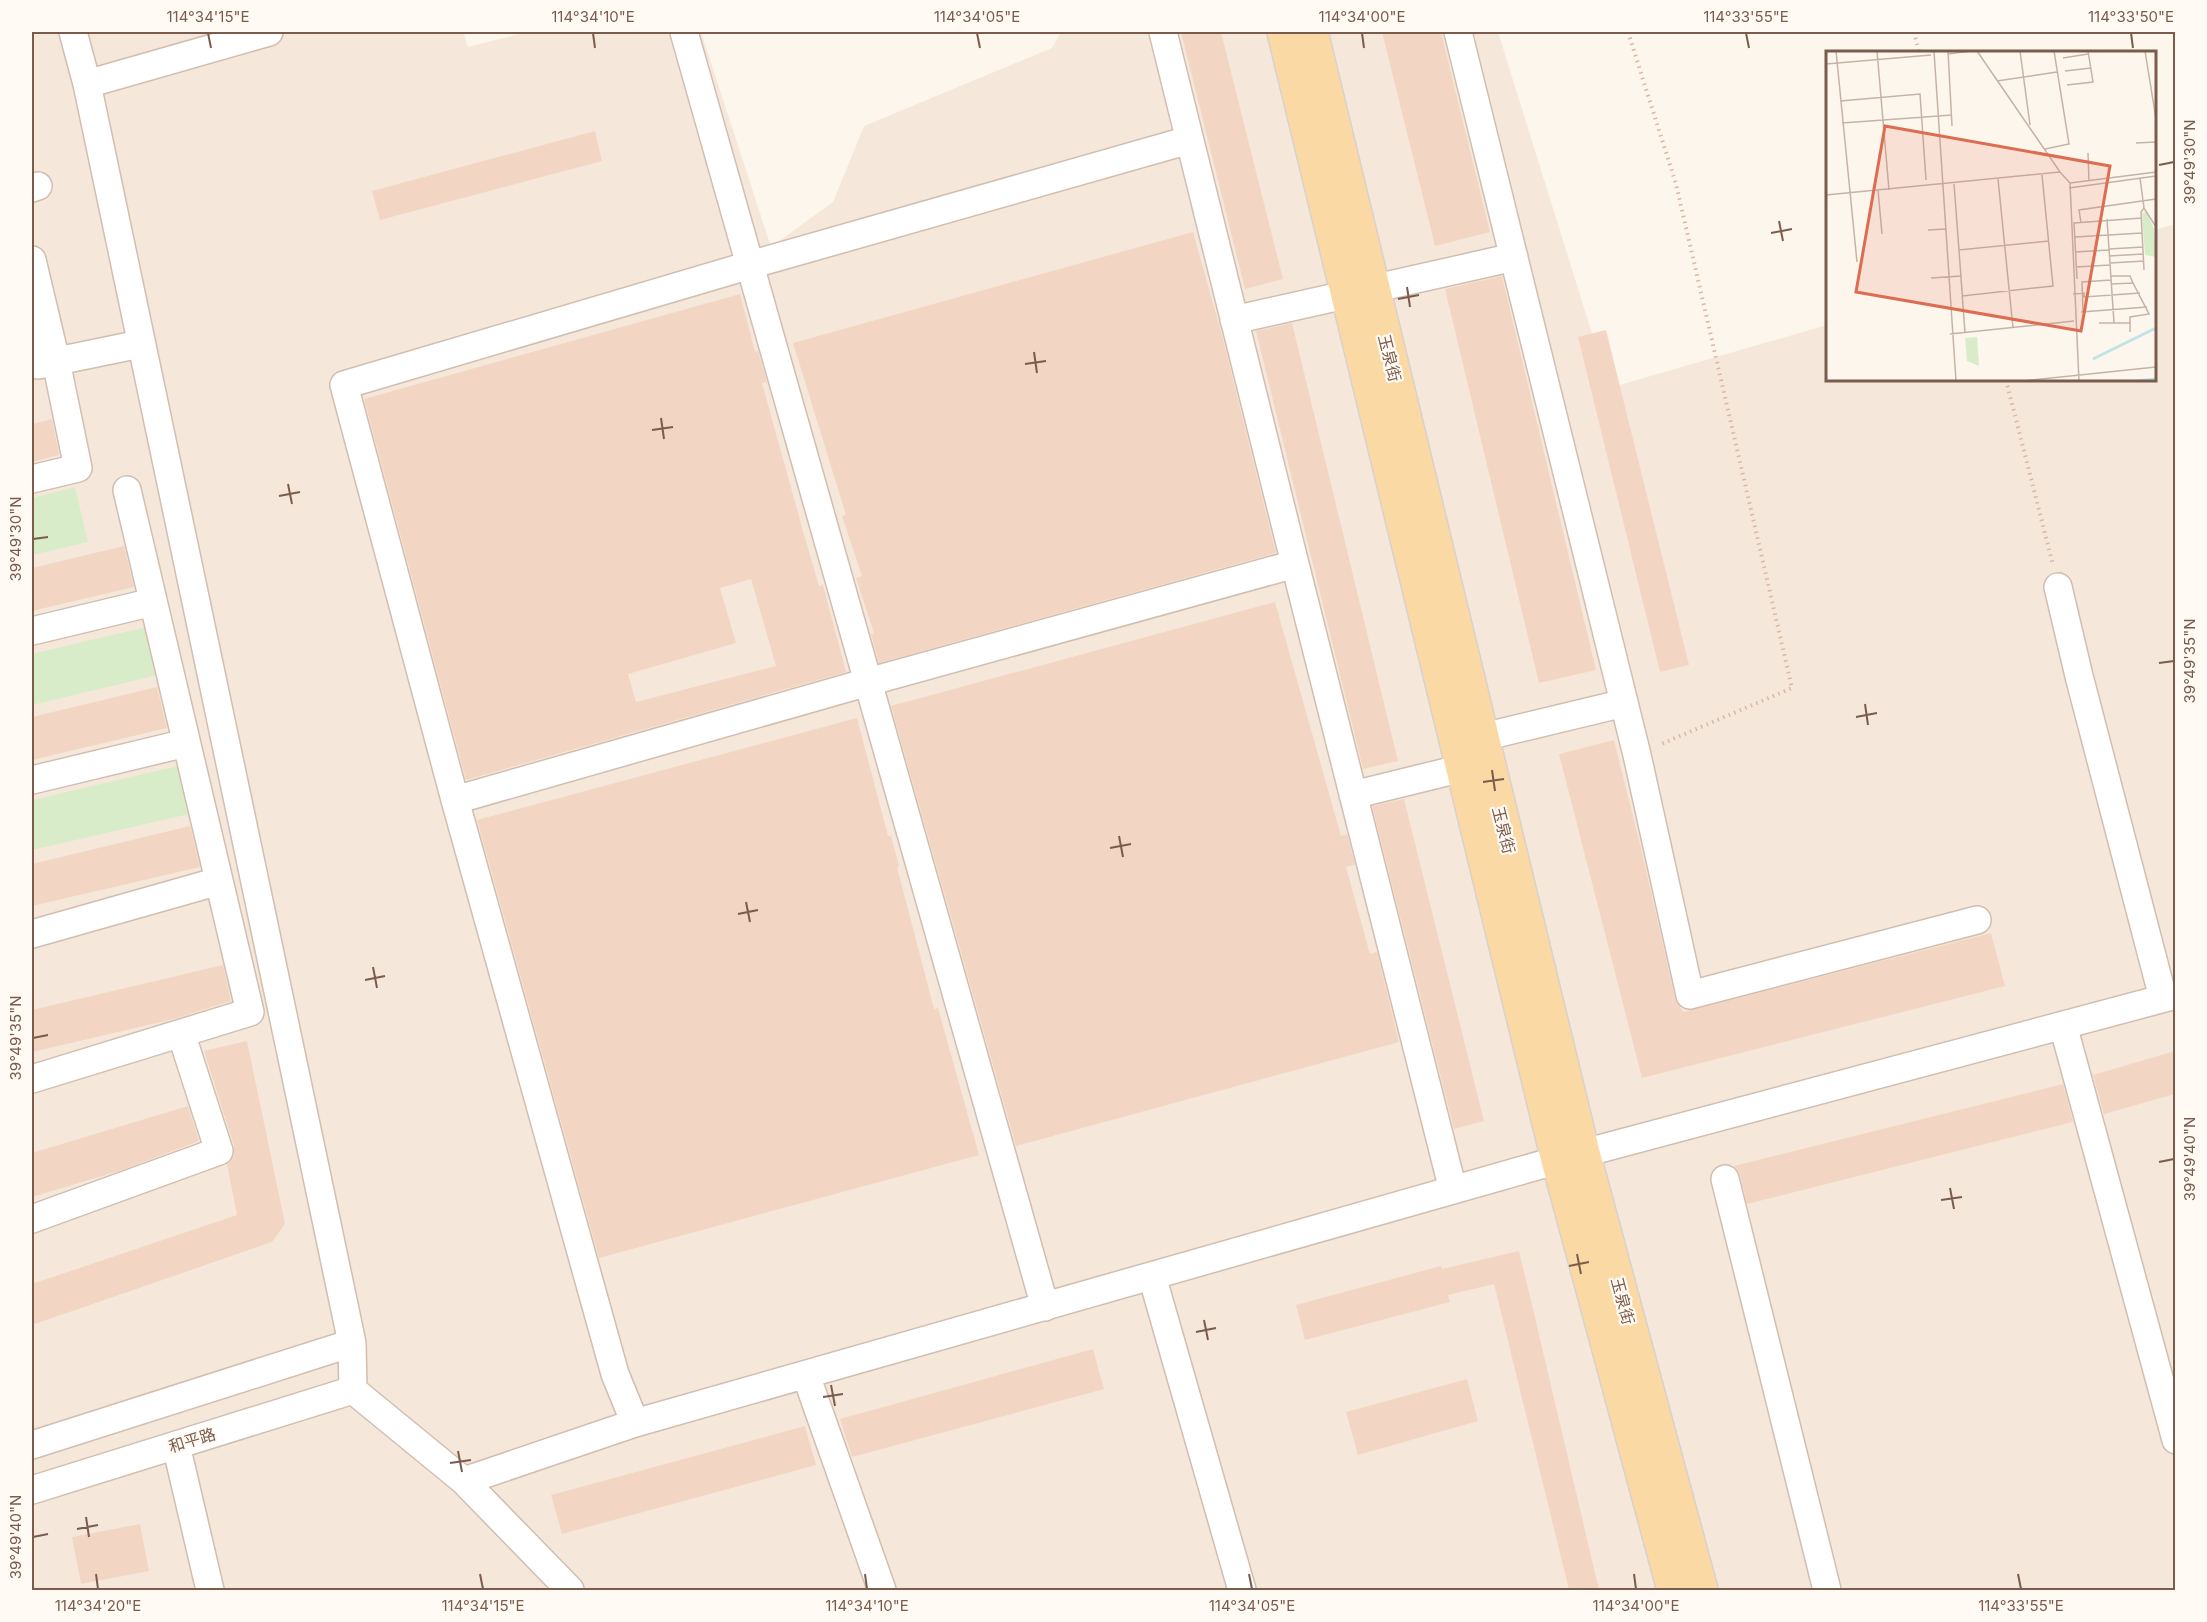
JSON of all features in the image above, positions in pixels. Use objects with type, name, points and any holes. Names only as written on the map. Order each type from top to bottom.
[{"type":"main road","name":"玉泉街","points":[[1284,32],[1360,292]]},
{"type":"main road","name":"玉泉街","points":[[1311,32],[1360,292],[1467,750],[1570,1157],[1674,1590]]},
{"type":"main road","name":"玉泉街","points":[[1570,1157],[1701,1590]]},
{"type":"street","points":[[73,32],[87,84],[352,1343],[353,1390],[464,1481],[570,1590]]},
{"type":"street","points":[[87,84],[269,32]]},
{"type":"street","points":[[684,32],[1045,1307]]},
{"type":"street","points":[[1163,32],[1294,564],[1453,1190]]},
{"type":"street","points":[[1458,32],[1637,755],[1690,995],[1977,920]]},
{"type":"street","points":[[635,1424],[615,1374],[455,800],[345,385],[750,265],[1189,140]]},
{"type":"street","points":[[1234,320],[1514,257]]},
{"type":"street","points":[[32,260],[78,468],[32,479]]},
{"type":"street","points":[[32,340],[38,365],[140,344]]},
{"type":"street","points":[[32,1079],[250,1012],[127,490]]},
{"type":"street","points":[[455,800],[1294,564]]},
{"type":"street","points":[[464,1481],[635,1424],[1453,1190],[2169,997],[2079,676],[2058,586]]},
{"type":"street","points":[[32,631],[153,602]]},
{"type":"street","points":[[1353,795],[1467,750],[1624,703]]},
{"type":"street","points":[[32,780],[186,742]]},
{"type":"street","points":[[32,934],[219,881]]},
{"type":"street","points":[[2063,1025],[2175,1440]]},
{"type":"street","points":[[32,1219],[219,1151],[181,1033]]},
{"type":"street","points":[[1725,1179],[1827,1590]]},
{"type":"street","points":[[1152,1276],[1242,1590]]},
{"type":"street","points":[[32,1445],[352,1343]]},
{"type":"street","points":[[806,1375],[882,1590]]},
{"type":"street","name":"和平路","points":[[32,1490],[353,1390]]},
{"type":"street","points":[[176,1445],[210,1590]]},
{"type":"path","points":[[1628,32],[1676,184],[1792,688],[1637,755]]},
{"type":"path","points":[[1914,32],[1919,51]]},
{"type":"path","points":[[2006,381],[2058,586]]},
{"type":"shaded area","points":[[32,32],[463,32],[468,47],[526,32],[701,32],[771,247],[833,202],[864,126],[1052,48],[1061,32],[1498,32],[1609,388],[1826,325],[1826,381],[2156,381],[2156,230],[2175,224],[2175,1590],[32,1590]]},
{"type":"green space","points":[[75,487],[88,542],[32,555],[32,498]]},
{"type":"green space","points":[[146,627],[158,675],[32,705],[32,654]]},
{"type":"green space","points":[[178,766],[189,814],[32,850],[32,800]]},
{"type":"building","points":[[1181,32],[1221,32],[1283,279],[1245,289]]},
{"type":"building","points":[[1382,32],[1441,32],[1490,232],[1435,246]]},
{"type":"building","points":[[595,131],[602,161],[380,220],[372,191]]},
{"type":"building","points":[[1193,232],[1222,335],[1276,553],[879,663],[871,634],[874,633],[856,578],[862,576],[842,516],[846,515],[793,343]]},
{"type":"building","points":[[1502,276],[1596,670],[1539,683],[1445,289]]},
{"type":"building","points":[[740,294],[755,352],[758,351],[767,382],[762,383],[803,531],[819,586],[823,585],[846,672],[466,780],[364,399]],"holes":[[[751,579],[776,666],[636,702],[628,674],[736,643],[720,588]]]},
{"type":"building","points":[[1292,323],[1398,761],[1363,769],[1256,331]]},
{"type":"building","points":[[1606,330],[1689,665],[1660,672],[1578,337]]},
{"type":"building","points":[[52,419],[59,455],[32,462],[32,424]]},
{"type":"building","points":[[124,546],[134,587],[32,611],[32,568]]},
{"type":"building","points":[[1275,602],[1341,836],[1347,834],[1355,865],[1346,867],[1370,954],[1377,952],[1399,1042],[1016,1146],[891,706]]},
{"type":"building","points":[[157,687],[167,728],[32,760],[32,717]]},
{"type":"building","points":[[857,718],[888,836],[891,836],[899,866],[897,867],[934,1009],[938,1008],[979,1155],[599,1258],[477,820]]},
{"type":"building","points":[[1614,740],[1675,998],[1683,1012],[1991,933],[2005,986],[1642,1078],[1559,754]]},
{"type":"building","points":[[1404,799],[1484,1121],[1454,1129],[1372,806]]},
{"type":"building","points":[[190,826],[200,867],[32,906],[32,864]]},
{"type":"building","points":[[223,965],[231,1001],[170,1020],[32,1052],[32,1010]]},
{"type":"building","points":[[247,1041],[285,1224],[272,1242],[32,1325],[32,1284],[237,1215],[227,1164],[234,1155],[234,1146],[204,1051]]},
{"type":"building","points":[[2175,1051],[2175,1094],[2104,1114],[2093,1075]]},
{"type":"building","points":[[2063,1084],[2073,1122],[1747,1204],[1740,1175],[1734,1166]]},
{"type":"building","points":[[188,1106],[199,1141],[122,1170],[32,1197],[32,1153]]},
{"type":"building","points":[[1519,1251],[1599,1590],[1569,1590],[1494,1284],[1448,1295],[1450,1302],[1305,1340],[1296,1305],[1441,1266],[1442,1269]]},
{"type":"building","points":[[1093,1349],[1104,1389],[852,1457],[840,1419]]},
{"type":"building","points":[[1467,1379],[1478,1421],[1358,1455],[1346,1412]]},
{"type":"building","points":[[805,1426],[816,1465],[562,1534],[551,1495]]},
{"type":"building","points":[[140,1524],[149,1571],[81,1584],[72,1537]]}]
